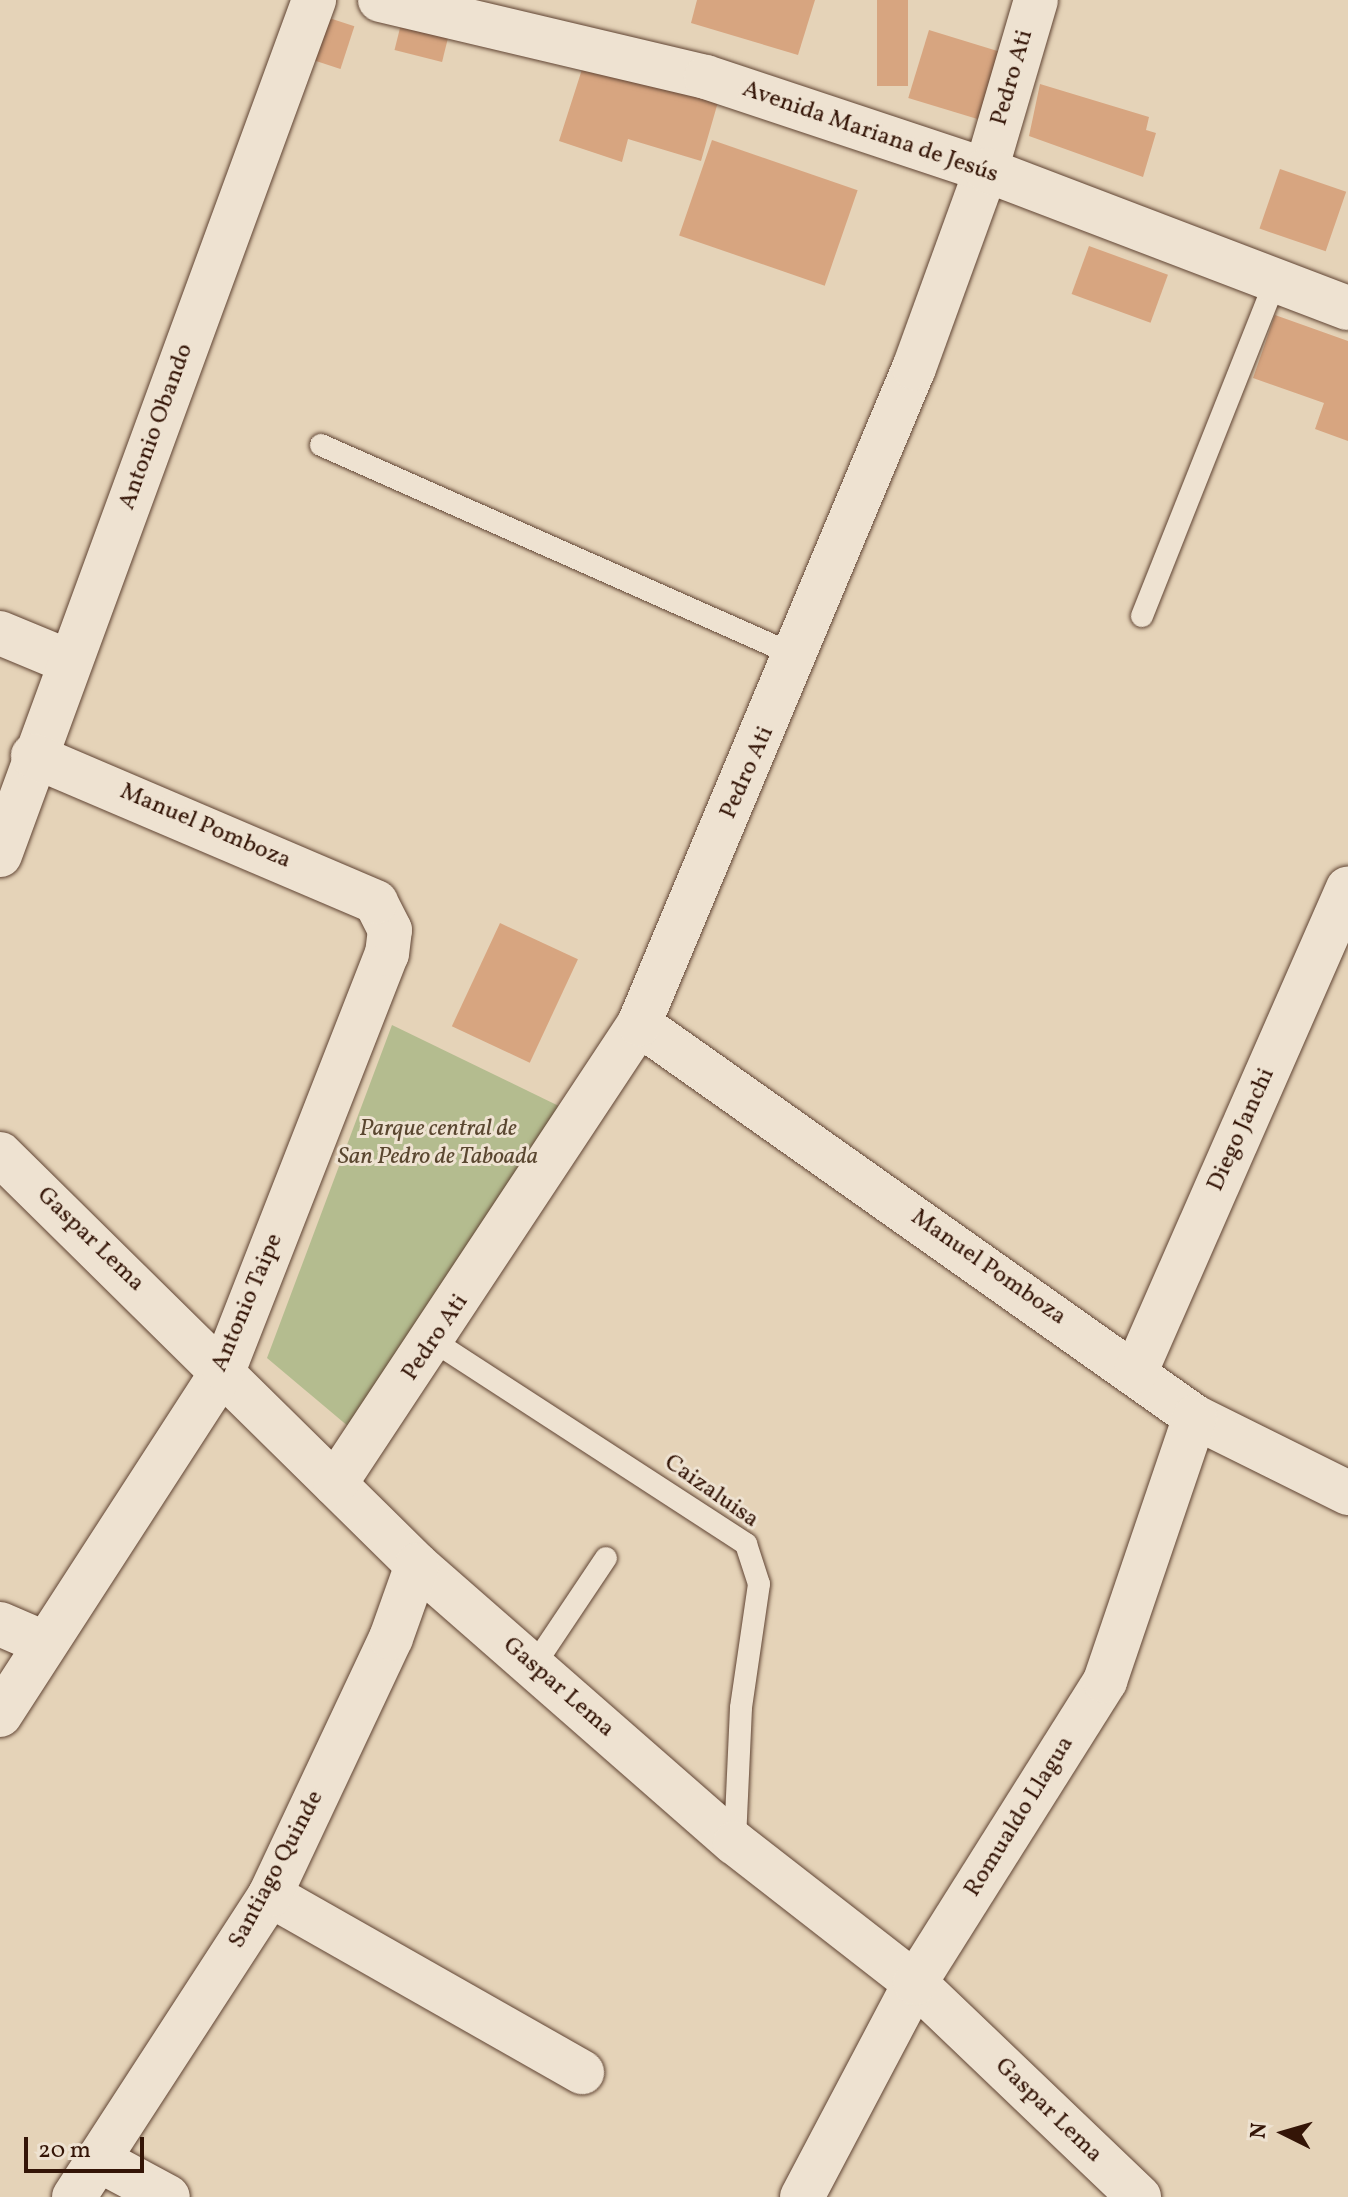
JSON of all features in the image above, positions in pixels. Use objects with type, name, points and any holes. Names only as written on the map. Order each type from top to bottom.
[{"type":"street","name":"Antonio Obando","points":[[0,855],[33,756],[314,0]]},
{"type":"street","name":"Avenida Mariana de Jesús","points":[[380,0],[603,48],[986,170],[1348,308]]},
{"type":"street","name":"Pedro Ati","points":[[335,1484],[435,1342],[639,1024],[799,657],[986,170],[1036,0]]},
{"type":"street","points":[[0,633],[70,662]]},
{"type":"street","name":"Manuel Pomboza","points":[[33,756],[376,902]]},
{"type":"street","name":"Diego Janchi","points":[[1136,1371],[1348,888]]},
{"type":"street","name":"Antonio Taipe","points":[[0,1715],[224,1369],[387,954],[388,914],[376,902]]},
{"type":"street","name":"Manuel Pomboza","points":[[639,1024],[1136,1371],[1195,1417],[1348,1493]]},
{"type":"street","name":"Gaspar Lema","points":[[0,1154],[224,1369],[417,1565],[735,1843],[915,1983],[1139,2197]]},
{"type":"street","name":"Romualdo Llagua","points":[[802,2197],[915,1983],[1105,1681],[1195,1417]]},
{"type":"street","name":"Santiago Quinde","points":[[74,2197],[270,1895],[391,1638],[417,1565]]},
{"type":"street","points":[[0,1624],[44,1643]]},
{"type":"street","points":[[270,1895],[582,2072]]},
{"type":"street","points":[[99,2160],[168,2197]]},
{"type":"lane","points":[[1142,616],[1275,281]]},
{"type":"lane","points":[[321,445],[799,657]]},
{"type":"lane","name":"Caizaluisa","points":[[435,1342],[746,1544],[759,1584],[741,1708],[735,1843]]},
{"type":"lane","points":[[533,1667],[606,1558]]},
{"type":"green space","name":"Parque central de San Pedro de Taboada","points":[[392,1025],[565,1109],[349,1427],[267,1358]]},
{"type":"building","points":[[697,0],[815,0],[798,55],[691,23]]},
{"type":"building","points":[[877,0],[908,0],[908,86],[877,86]]},
{"type":"building","points":[[323,16],[354,26],[340,69],[309,59]]},
{"type":"building","points":[[402,20],[450,32],[442,62],[395,50]]},
{"type":"building","points":[[929,30],[1001,52],[980,120],[908,98]]},
{"type":"building","points":[[585,60],[718,102],[701,161],[628,139],[622,162],[559,141]]},
{"type":"building","points":[[1040,84],[1149,117],[1146,130],[1156,133],[1143,177],[1029,136]]},
{"type":"building","points":[[712,140],[858,190],[825,286],[679,235]]},
{"type":"building","points":[[1280,169],[1346,192],[1326,251],[1259,229]]},
{"type":"building","points":[[1089,246],[1168,275],[1150,323],[1072,294]]},
{"type":"building","points":[[1275,315],[1348,341],[1348,441],[1315,429],[1324,403],[1253,378]]},
{"type":"building","points":[[500,923],[578,959],[530,1063],[452,1026]]}]
